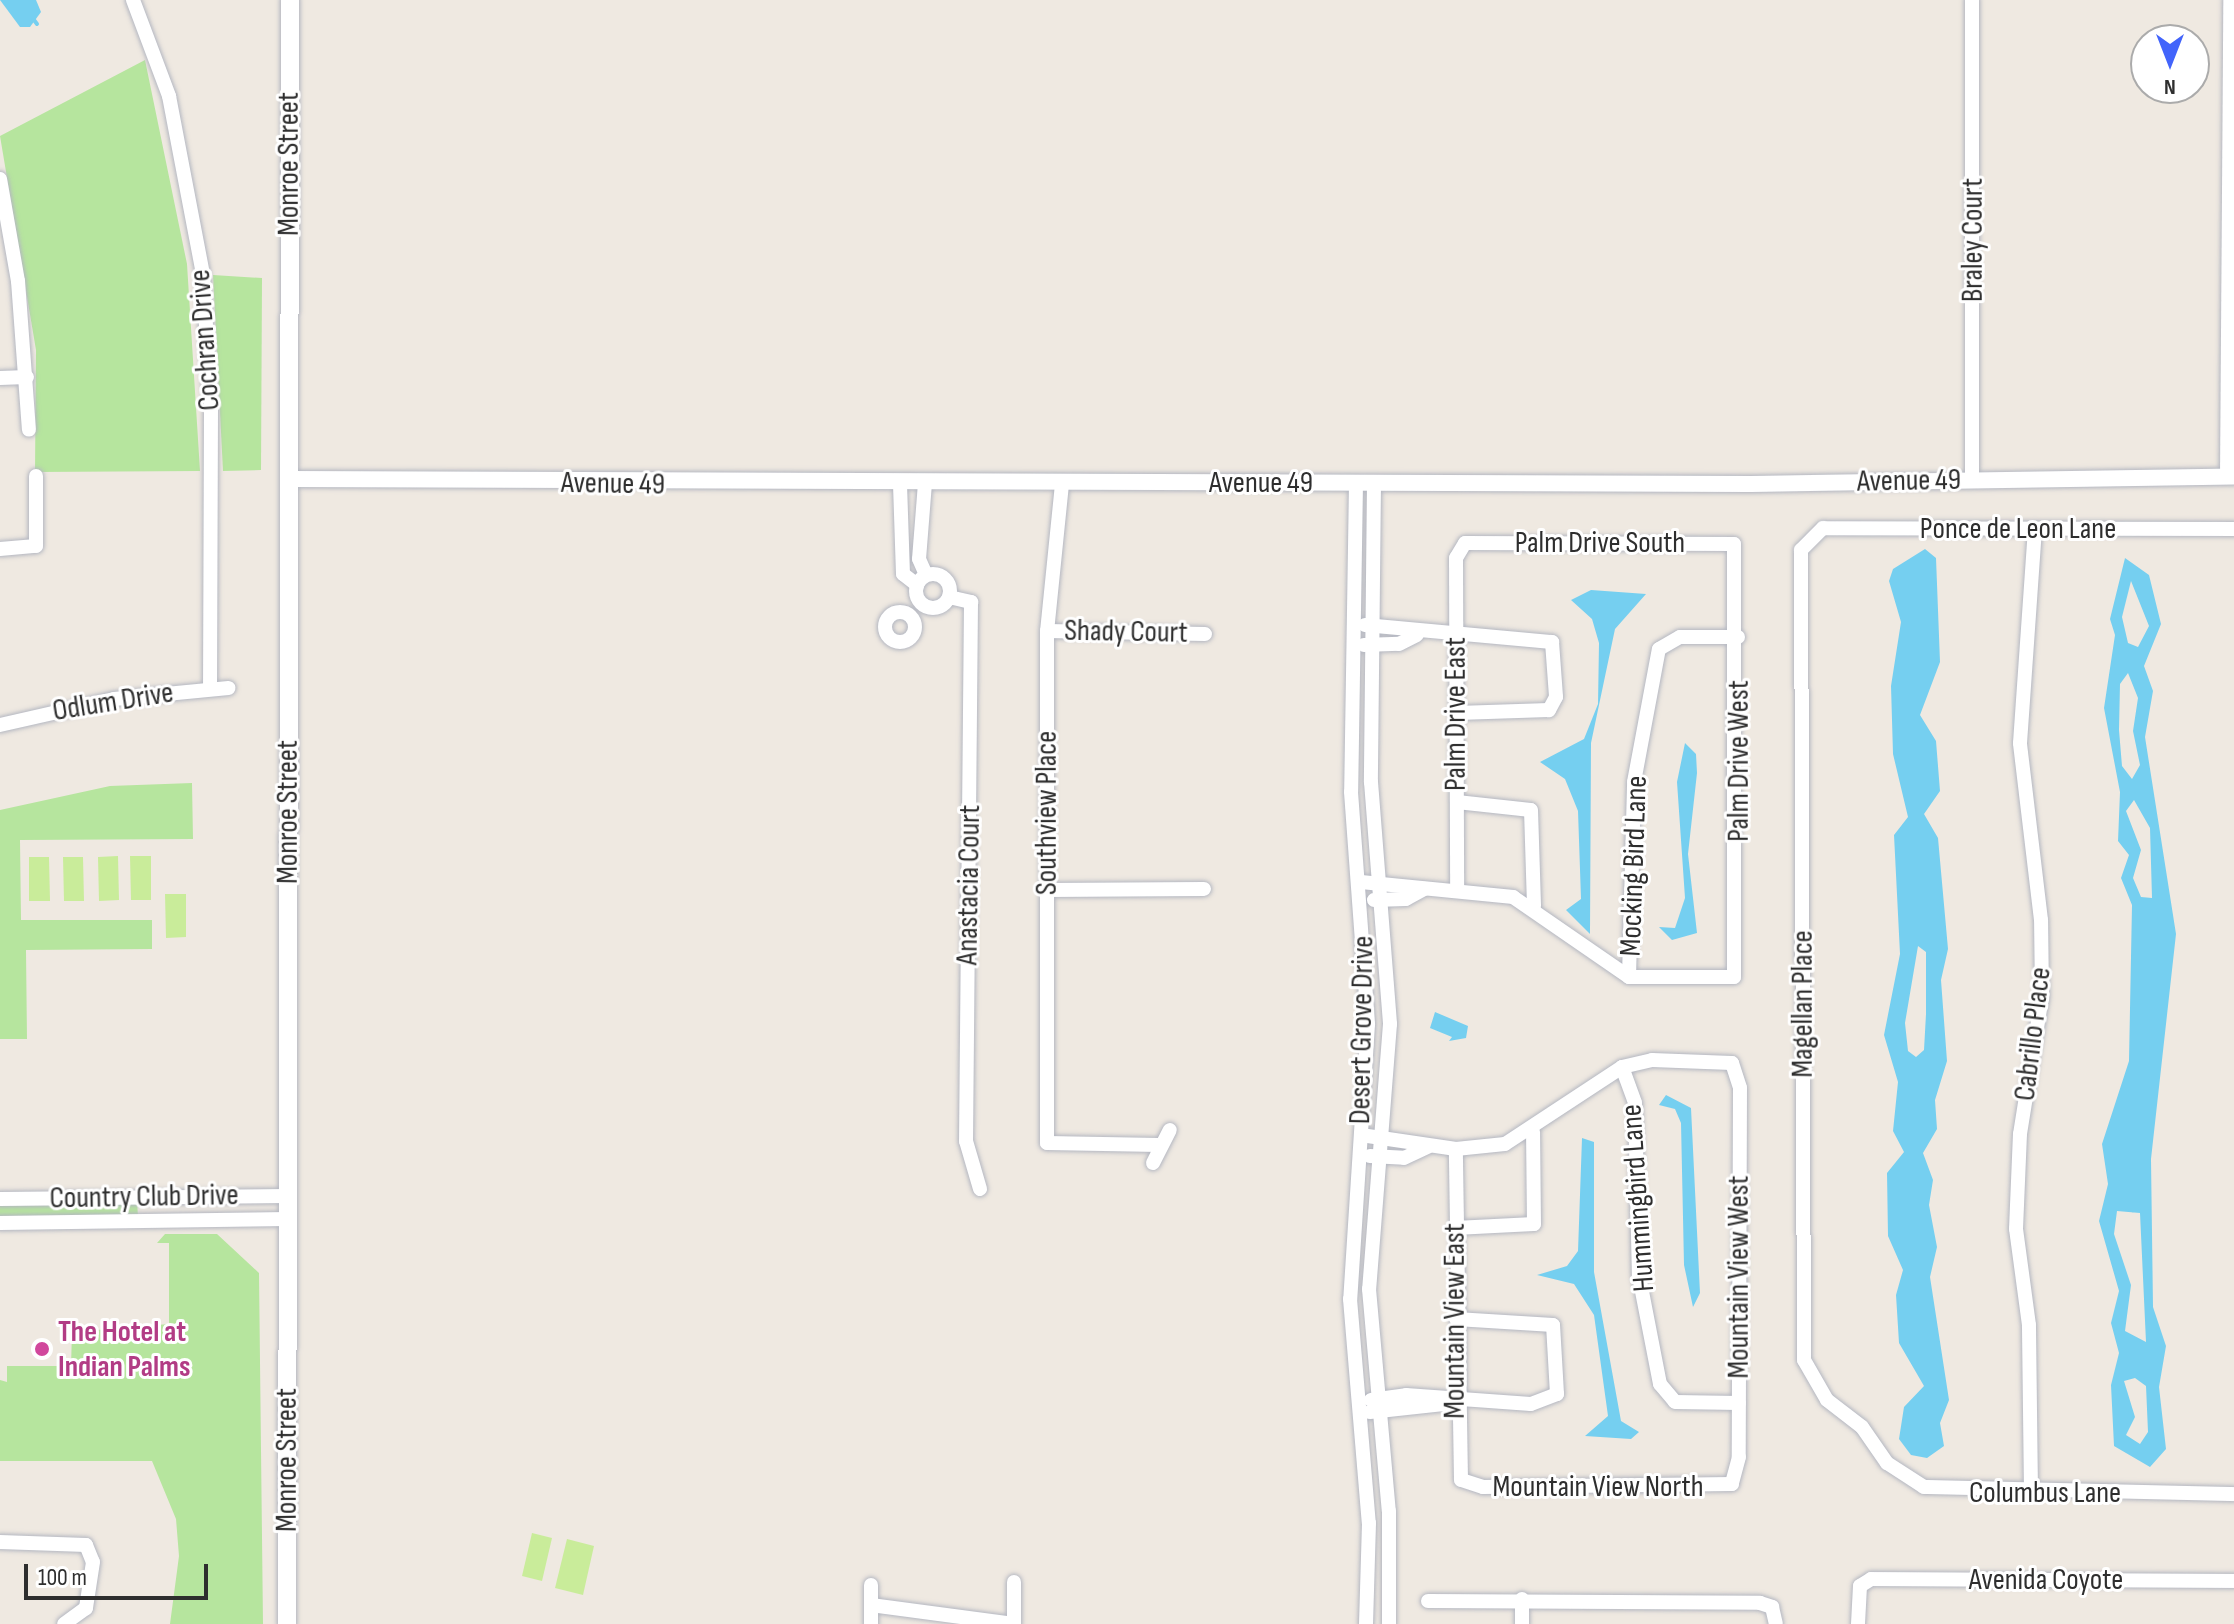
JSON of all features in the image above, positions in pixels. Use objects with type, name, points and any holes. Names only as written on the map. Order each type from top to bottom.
[{"type":"main road","name":"Monroe Street","points":[[287,1624],[290,0]]},
{"type":"street","name":"Cochran Drive","points":[[133,0],[169,96],[203,275],[211,409],[210,689]]},
{"type":"street","name":"Braley Court","points":[[1972,0],[1972,480]]},
{"type":"street","points":[[2230,0],[2231,476]]},
{"type":"street","points":[[0,179],[27,377],[29,430]]},
{"type":"street","points":[[0,378],[27,377]]},
{"type":"street","points":[[0,549],[36,546],[36,476]]},
{"type":"street","name":"Avenue 49","points":[[289,479],[1062,484],[2231,476]]},
{"type":"street","points":[[911,616],[921,604],[919,559],[925,483]]},
{"type":"street","name":"Desert Grove Drive","points":[[1356,483],[1356,644],[1351,792],[1361,882],[1368,1024],[1350,1299],[1369,1523],[1366,1624]]},
{"type":"street","name":"Desert Grove Drive","points":[[1374,483],[1371,782],[1390,1024],[1369,1289],[1379,1413],[1389,1624]]},
{"type":"street","points":[[900,484],[903,574],[921,580]]},
{"type":"street","name":"Southview Place","points":[[1062,484],[1047,631],[1047,1143],[1159,1145]]},
{"type":"street","name":"Ponce de Leon Lane","points":[[1805,538],[1823,528],[2234,529]]},
{"type":"street","name":"Cabrillo Place","points":[[2031,1492],[2029,1325],[2016,1229],[2020,1134],[2042,997],[2041,920],[2020,743],[2035,529]]},
{"type":"street","name":"Magellan Place","points":[[1805,538],[1804,1360],[1827,1400],[1875,1443]]},
{"type":"street","name":"Palm Drive South","points":[[1465,543],[1734,544]]},
{"type":"street","name":"Palm Drive East","points":[[1457,889],[1456,558],[1465,543]]},
{"type":"street","name":"Palm Drive West","points":[[1629,977],[1734,977],[1738,637],[1734,544]]},
{"type":"street","name":"Anastacia Court","points":[[921,580],[945,578],[949,597],[971,602],[966,1141],[980,1189]]},
{"type":"street","points":[[921,604],[934,608],[949,597]]},
{"type":"street","points":[[1356,625],[1417,635],[1541,636],[1557,657],[1556,697],[1542,714],[1457,713]]},
{"type":"street","name":"Shady Court","points":[[1047,631],[1205,634]]},
{"type":"street","points":[[1356,644],[1373,645],[1417,635]]},
{"type":"street","name":"Mocking Bird Lane","points":[[1629,977],[1634,782],[1659,649],[1680,637],[1738,637]]},
{"type":"street","name":"Odlum Drive","points":[[0,725],[80,705],[228,688]]},
{"type":"street","points":[[1457,802],[1531,810],[1534,906]]},
{"type":"street","points":[[1361,882],[1457,889],[1534,906],[1588,955],[1629,977]]},
{"type":"street","points":[[1047,890],[1204,889]]},
{"type":"street","points":[[1362,900],[1380,900],[1424,889]]},
{"type":"street","name":"Mountain View West","points":[[1622,1067],[1652,1060],[1732,1063],[1740,1088],[1738,1468],[1726,1487]]},
{"type":"street","points":[[1361,1135],[1456,1149],[1505,1144],[1533,1132],[1580,1089],[1622,1067]]},
{"type":"street","name":"Hummingbird Lane","points":[[1622,1067],[1635,1103],[1639,1276],[1660,1384],[1675,1402],[1739,1403]]},
{"type":"street","points":[[1153,1163],[1159,1145],[1170,1130]]},
{"type":"street","points":[[1455,1228],[1534,1224],[1533,1132]]},
{"type":"street","points":[[1358,1155],[1404,1158],[1428,1147]]},
{"type":"street","name":"Mountain View East","points":[[1456,1149],[1456,1473],[1471,1485]]},
{"type":"street","name":"Country Club Drive","points":[[0,1199],[288,1196]]},
{"type":"street","name":"Country Club Drive","points":[[0,1223],[288,1219]]},
{"type":"street","points":[[1359,1411],[1377,1395],[1456,1402],[1549,1402],[1557,1394],[1558,1338],[1543,1319],[1456,1319]]},
{"type":"street","points":[[1359,1411],[1379,1413],[1456,1402]]},
{"type":"street","name":"Columbus Lane","points":[[1875,1443],[1895,1471],[1924,1487],[2031,1492],[2234,1494]]},
{"type":"street","name":"Mountain View North","points":[[1471,1485],[1726,1487]]},
{"type":"street","points":[[0,1542],[86,1545],[93,1562],[71,1622]]},
{"type":"street","name":"Avenida Coyote","points":[[1858,1624],[1860,1586],[1871,1579],[2234,1581]]},
{"type":"street","points":[[871,1605],[1014,1624],[1014,1582]]},
{"type":"street","points":[[871,1585],[871,1624]]},
{"type":"street","points":[[1522,1599],[1522,1624]]},
{"type":"street","points":[[1428,1601],[1522,1599],[1760,1603],[1772,1607],[1776,1624]]},
{"type":"green space","points":[[145,60],[187,264],[200,471],[35,472],[36,350],[0,136]]},
{"type":"green space","points":[[213,275],[262,278],[261,470],[223,471]]},
{"type":"green space","points":[[192,783],[193,839],[20,840],[21,920],[152,920],[152,949],[26,950],[27,1039],[0,1039],[0,810],[110,786]]},
{"type":"green space","points":[[118,856],[119,900],[99,901],[98,857]]},
{"type":"green space","points":[[130,856],[151,856],[151,900],[131,900]]},
{"type":"green space","points":[[29,857],[49,857],[50,901],[29,901]]},
{"type":"green space","points":[[63,857],[83,857],[84,901],[64,901]]},
{"type":"green space","points":[[165,894],[186,894],[186,937],[166,938]]},
{"type":"green space","points":[[137,1202],[138,1216],[0,1218],[0,1205]]},
{"type":"green space","points":[[165,1234],[217,1234],[259,1273],[263,1624],[170,1624],[179,1556],[176,1519],[152,1461],[0,1461],[0,1380],[7,1382],[7,1366],[71,1366],[72,1332],[169,1324],[169,1243],[157,1243]]},
{"type":"green space","points":[[532,1533],[552,1538],[542,1581],[522,1576]]},
{"type":"green space","points":[[567,1539],[594,1546],[583,1595],[555,1588]]},
{"type":"water","points":[[0,0],[36,0],[41,12],[30,27],[20,27]]},
{"type":"water","points":[[1925,549],[1936,558],[1940,662],[1920,715],[1936,741],[1940,791],[1924,814],[1938,838],[1948,949],[1941,980],[1947,1061],[1935,1100],[1937,1129],[1923,1153],[1933,1180],[1929,1205],[1937,1247],[1930,1277],[1949,1400],[1940,1423],[1944,1446],[1927,1458],[1911,1455],[1899,1439],[1904,1407],[1924,1386],[1899,1343],[1896,1295],[1903,1270],[1888,1236],[1887,1173],[1904,1152],[1893,1131],[1898,1082],[1884,1035],[1900,954],[1894,835],[1908,817],[1893,754],[1891,686],[1901,622],[1889,581],[1893,569]],"holes":[[[1918,946],[1926,952],[1924,1050],[1916,1057],[1908,1051],[1905,1023]]]},
{"type":"water","points":[[2125,558],[2149,575],[2161,624],[2144,666],[2153,691],[2145,737],[2176,934],[2151,1159],[2153,1307],[2166,1346],[2159,1387],[2166,1449],[2150,1467],[2114,1446],[2111,1385],[2119,1353],[2111,1323],[2119,1291],[2099,1221],[2108,1184],[2102,1144],[2129,1061],[2132,905],[2121,878],[2129,855],[2118,841],[2120,792],[2104,708],[2115,635],[2110,619]],"holes":[[[2131,581],[2149,626],[2138,647],[2128,643],[2122,617]],[[2128,673],[2138,698],[2133,731],[2140,765],[2132,779],[2122,766],[2120,684]],[[2134,800],[2150,828],[2152,898],[2141,897],[2133,878],[2141,850],[2126,811]],[[2117,1211],[2140,1213],[2146,1342],[2125,1331],[2131,1285],[2114,1234]],[[2135,1378],[2146,1386],[2148,1432],[2140,1444],[2126,1435],[2135,1417],[2124,1381]]]},
{"type":"water","points":[[1591,590],[1646,594],[1615,629],[1591,743],[1590,934],[1566,910],[1581,899],[1578,811],[1565,779],[1540,762],[1584,739],[1598,704],[1599,643],[1592,619],[1571,600]]},
{"type":"water","points":[[1685,743],[1696,754],[1697,773],[1688,854],[1697,933],[1672,940],[1659,927],[1675,928],[1685,898],[1677,782]]},
{"type":"water","points":[[1435,1012],[1468,1026],[1466,1038],[1449,1041],[1452,1037],[1430,1028]]},
{"type":"water","points":[[1666,1095],[1691,1108],[1700,1293],[1693,1307],[1684,1265],[1681,1123],[1675,1109],[1659,1105]]},
{"type":"water","points":[[1582,1138],[1594,1142],[1594,1272],[1621,1421],[1639,1432],[1631,1439],[1585,1436],[1608,1416],[1594,1315],[1574,1284],[1537,1275],[1567,1266],[1578,1251]]},
{"type":"waterway","points":[[34,20],[37,24]]},
{"type":"place","name":"The Hotel at Indian Palms","points":[[42,1349]]}]
